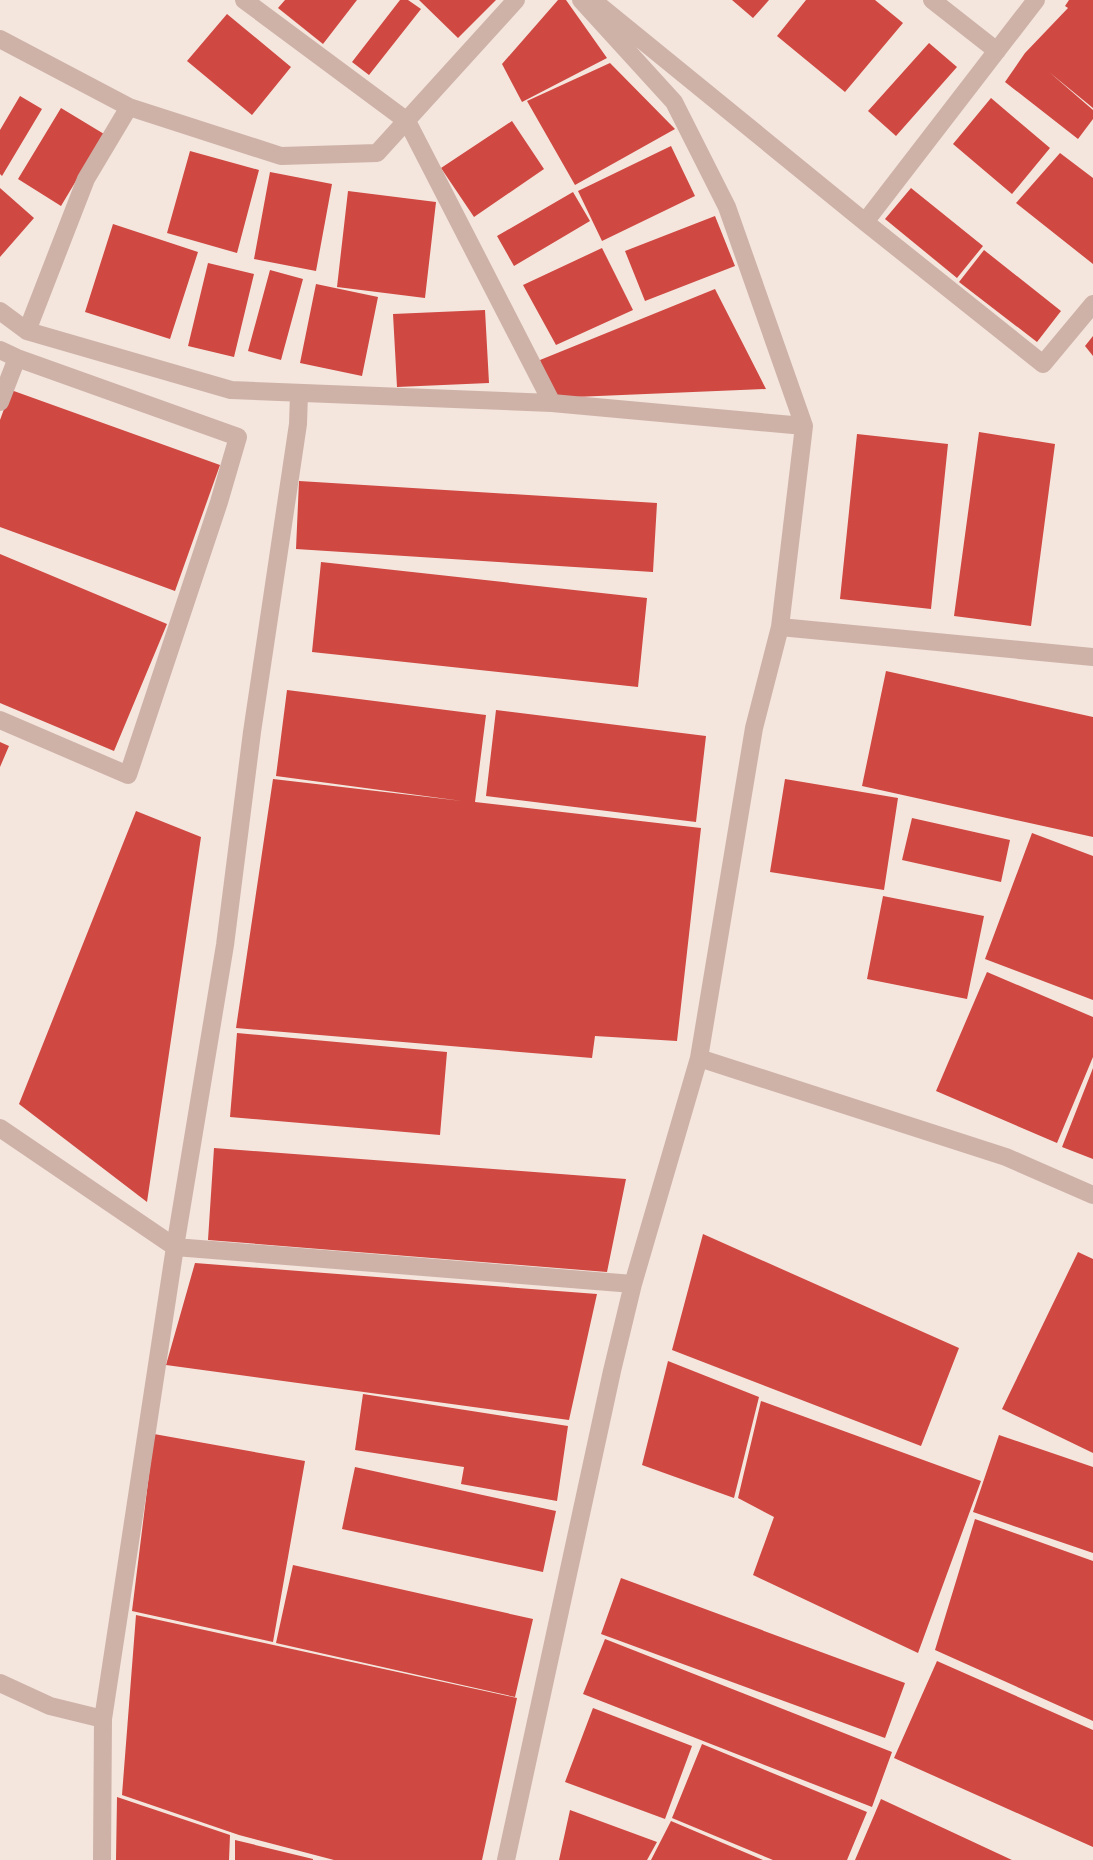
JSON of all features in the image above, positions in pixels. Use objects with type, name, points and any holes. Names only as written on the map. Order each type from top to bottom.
[{"type":"street","points":[[244,0],[407,121],[552,404]]},
{"type":"street","points":[[0,39],[130,107],[281,156],[377,153],[516,0]]},
{"type":"street","points":[[506,1860],[612,1371],[633,1284],[699,1058],[754,728],[780,627],[804,426],[727,207],[674,102],[581,0]]},
{"type":"street","points":[[592,0],[1044,364],[1093,304]]},
{"type":"street","points":[[932,0],[997,51]]},
{"type":"street","points":[[865,222],[1036,0]]},
{"type":"street","points":[[27,331],[86,179],[130,107]]},
{"type":"street","points":[[0,311],[27,331],[230,390],[552,404],[804,426]]},
{"type":"street","points":[[0,402],[8,354],[238,437],[128,775],[0,720]]},
{"type":"street","points":[[102,1860],[103,1719],[225,945],[252,732],[298,424],[299,394]]},
{"type":"street","points":[[780,627],[1093,657]]},
{"type":"street","points":[[699,1058],[1006,1157],[1093,1195]]},
{"type":"street","points":[[0,1128],[176,1247],[633,1284]]},
{"type":"street","points":[[0,1683],[50,1706],[103,1719]]},
{"type":"building","points":[[285,0],[357,0],[323,44],[278,8]]},
{"type":"building","points":[[400,0],[408,0],[421,9],[369,75],[352,62]]},
{"type":"building","points":[[419,0],[496,0],[458,38]]},
{"type":"building","points":[[558,0],[566,0],[607,58],[522,102],[502,64]]},
{"type":"building","points":[[732,0],[769,0],[753,18]]},
{"type":"building","points":[[806,0],[875,0],[903,23],[845,92],[777,36]]},
{"type":"building","points":[[1069,0],[1093,0],[1093,108],[1049,72],[1093,110],[1093,119],[1078,139],[1005,82],[1025,53],[1068,8],[1065,6]]},
{"type":"building","points":[[227,14],[291,67],[252,115],[187,61]]},
{"type":"building","points":[[929,43],[957,67],[896,136],[868,111]]},
{"type":"building","points":[[610,63],[675,129],[575,185],[527,101]]},
{"type":"building","points":[[20,96],[42,109],[2,176],[0,130]]},
{"type":"building","points":[[991,98],[1050,148],[1012,194],[953,144]]},
{"type":"building","points":[[61,108],[104,134],[61,206],[18,179]]},
{"type":"building","points":[[512,121],[544,169],[474,217],[441,168]]},
{"type":"building","points":[[671,146],[695,196],[602,241],[578,191]]},
{"type":"building","points":[[190,151],[259,170],[237,253],[167,233]]},
{"type":"building","points":[[1060,153],[1093,178],[1093,264],[1016,203]]},
{"type":"building","points":[[270,172],[332,184],[316,271],[254,259]]},
{"type":"building","points":[[0,188],[34,218],[0,257]]},
{"type":"building","points":[[911,188],[983,246],[957,278],[885,219]]},
{"type":"building","points":[[348,191],[436,202],[425,298],[337,287]]},
{"type":"building","points":[[573,192],[590,221],[514,266],[497,236]]},
{"type":"building","points":[[715,216],[735,266],[645,301],[625,251]]},
{"type":"building","points":[[113,224],[198,252],[170,339],[85,312]]},
{"type":"building","points":[[602,248],[633,310],[556,345],[523,285]]},
{"type":"building","points":[[984,250],[1061,311],[1037,342],[959,282]]},
{"type":"building","points":[[208,263],[254,274],[234,357],[188,346]]},
{"type":"building","points":[[270,270],[303,279],[281,360],[248,351]]},
{"type":"building","points":[[316,284],[378,297],[362,376],[300,363]]},
{"type":"building","points":[[715,289],[766,389],[551,398],[540,360]]},
{"type":"building","points":[[485,310],[489,383],[397,387],[393,314]]},
{"type":"building","points":[[1093,336],[1093,356],[1085,346]]},
{"type":"building","points":[[11,390],[220,465],[175,591],[0,527],[0,420]]},
{"type":"building","points":[[979,432],[1055,444],[1031,626],[954,616]]},
{"type":"building","points":[[857,434],[948,444],[931,609],[840,599]]},
{"type":"building","points":[[299,481],[657,503],[653,572],[296,549]]},
{"type":"building","points":[[0,554],[167,624],[114,751],[0,703]]},
{"type":"building","points":[[321,562],[647,598],[638,687],[312,652]]},
{"type":"building","points":[[886,671],[1093,717],[1093,837],[862,786]]},
{"type":"building","points":[[287,690],[486,715],[475,802],[701,828],[677,1041],[595,1036],[592,1058],[236,1028],[273,779],[462,801],[276,776]]},
{"type":"building","points":[[496,710],[706,736],[696,822],[486,796]]},
{"type":"building","points":[[0,742],[9,746],[0,767]]},
{"type":"building","points":[[785,779],[898,798],[884,890],[770,872]]},
{"type":"building","points":[[136,811],[201,837],[147,1202],[19,1104]]},
{"type":"building","points":[[912,818],[1010,840],[1001,882],[902,860]]},
{"type":"building","points":[[1032,833],[1093,856],[1093,1000],[985,959]]},
{"type":"building","points":[[883,896],[984,916],[967,999],[867,979]]},
{"type":"building","points":[[987,972],[1093,1017],[1093,1057],[1057,1143],[936,1091]]},
{"type":"building","points":[[237,1033],[447,1052],[440,1135],[230,1117]]},
{"type":"building","points":[[1093,1068],[1093,1159],[1062,1147]]},
{"type":"building","points":[[214,1148],[626,1179],[607,1272],[208,1240]]},
{"type":"building","points":[[703,1234],[959,1348],[921,1446],[672,1350]]},
{"type":"building","points":[[1078,1252],[1093,1259],[1093,1453],[1002,1409]]},
{"type":"building","points":[[195,1263],[597,1294],[569,1420],[166,1365]]},
{"type":"building","points":[[668,1361],[759,1397],[734,1498],[642,1465]]},
{"type":"building","points":[[363,1394],[568,1426],[557,1501],[461,1484],[464,1467],[355,1450]]},
{"type":"building","points":[[761,1401],[981,1481],[918,1653],[753,1575],[774,1517],[738,1498]]},
{"type":"building","points":[[154,1434],[305,1461],[273,1642],[132,1611]]},
{"type":"building","points":[[999,1435],[1093,1467],[1093,1553],[973,1512]]},
{"type":"building","points":[[355,1467],[556,1511],[543,1572],[342,1529]]},
{"type":"building","points":[[975,1519],[1093,1561],[1093,1721],[935,1650]]},
{"type":"building","points":[[293,1565],[533,1619],[515,1697],[276,1643]]},
{"type":"building","points":[[621,1578],[905,1683],[885,1738],[601,1634]]},
{"type":"building","points":[[136,1615],[517,1698],[482,1860],[334,1860],[239,1835],[122,1795]]},
{"type":"building","points":[[605,1639],[892,1752],[872,1807],[583,1694]]},
{"type":"building","points":[[937,1661],[1093,1730],[1093,1847],[894,1758]]},
{"type":"building","points":[[593,1708],[692,1746],[665,1819],[565,1782]]},
{"type":"building","points":[[702,1744],[867,1812],[847,1860],[773,1860],[672,1818]]},
{"type":"building","points":[[117,1797],[230,1835],[229,1860],[116,1860]]},
{"type":"building","points":[[881,1799],[1012,1860],[855,1860]]},
{"type":"building","points":[[570,1810],[657,1842],[647,1860],[559,1860]]},
{"type":"building","points":[[671,1821],[763,1860],[651,1860]]},
{"type":"building","points":[[235,1840],[313,1859],[313,1860],[235,1860]]}]
